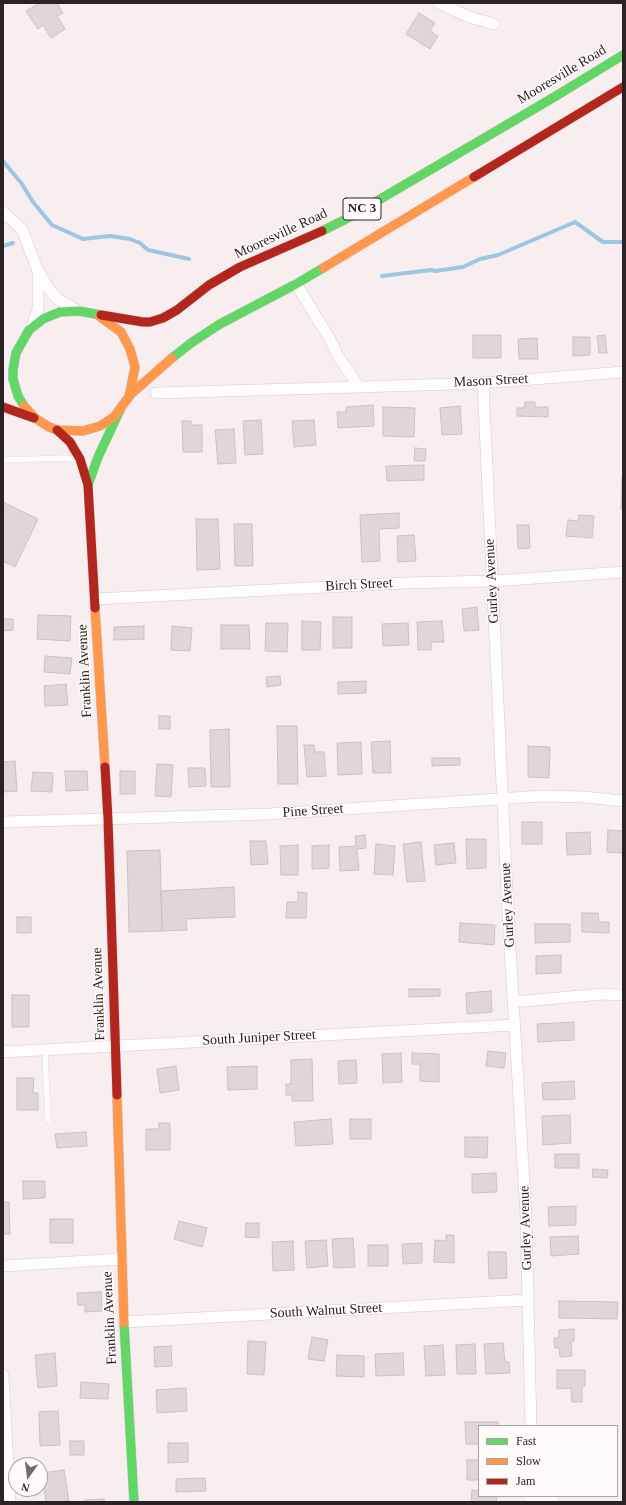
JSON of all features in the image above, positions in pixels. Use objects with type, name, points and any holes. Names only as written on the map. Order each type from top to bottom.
[{"type":"main road","name":"Mooresville Road","points":[[8,354],[19,344],[29,330],[51,314],[69,311],[84,311],[143,322],[150,322],[163,318],[177,310],[209,285],[222,277],[240,267],[348,218],[623,55]]},
{"type":"main road","name":"Mooresville Road","points":[[3,407],[35,418],[57,430],[74,432],[91,429],[107,422],[123,407],[131,394],[143,382],[191,343],[220,324],[296,284],[623,87]]},
{"type":"main road","name":"Mooresville Road","points":[[84,311],[102,318],[114,326],[126,340],[130,349],[134,363],[134,377],[131,391],[123,407]]},
{"type":"main road","name":"Mooresville Road","points":[[19,344],[14,361],[13,379],[21,400],[35,418]]},
{"type":"main road","name":"Franklin Avenue","points":[[88,485],[98,456],[123,407]]},
{"type":"main road","name":"Franklin Avenue","points":[[57,430],[70,442],[80,459],[88,485],[108,819],[124,1322],[134,1502]]},
{"type":"street","points":[[439,3],[470,17],[494,24]]},
{"type":"street","points":[[3,212],[16,223],[24,234],[38,271],[54,296],[67,305],[84,311]]},
{"type":"street","points":[[29,330],[34,322],[38,310],[38,271]]},
{"type":"street","points":[[296,284],[330,339],[337,354],[359,387]]},
{"type":"street","name":"Mason Street","points":[[156,393],[483,383],[623,372]]},
{"type":"street","name":"Gurley Avenue","points":[[483,383],[502,798],[514,1025],[526,1208],[531,1425]]},
{"type":"street","name":"Birch Street","points":[[95,599],[406,583],[493,581],[623,572]]},
{"type":"street","name":"Pine Street","points":[[3,822],[269,814],[543,796],[584,797],[623,802]]},
{"type":"street","points":[[513,1002],[602,994],[623,995]]},
{"type":"street","name":"South Juniper Street","points":[[3,1052],[514,1025]]},
{"type":"street","points":[[3,1266],[122,1259]]},
{"type":"street","name":"South Walnut Street","points":[[124,1322],[528,1300]]},
{"type":"street","points":[[3,1375],[10,1502]]},
{"type":"street","points":[[530,1498],[554,1502]]},
{"type":"lane","points":[[3,460],[80,459]]},
{"type":"lane","points":[[45,1050],[48,1120]]},
{"type":"building","points":[[40,3],[57,3],[63,13],[57,16],[65,29],[51,38],[43,25],[38,29],[26,11]]},
{"type":"building","points":[[419,13],[435,23],[430,31],[438,36],[430,49],[406,34]]},
{"type":"building","points":[[473,335],[501,335],[501,358],[473,358]]},
{"type":"building","points":[[605,335],[607,353],[599,353],[597,336]]},
{"type":"building","points":[[573,337],[590,337],[590,355],[573,356]]},
{"type":"building","points":[[537,338],[538,359],[519,359],[518,339]]},
{"type":"building","points":[[525,402],[535,402],[535,407],[548,407],[548,417],[517,416],[517,408],[524,408]]},
{"type":"building","points":[[373,405],[374,426],[338,428],[337,412],[346,412],[346,407]]},
{"type":"building","points":[[460,406],[462,434],[442,435],[440,408]]},
{"type":"building","points":[[383,407],[415,408],[414,437],[383,436]]},
{"type":"building","points":[[261,420],[263,454],[245,455],[243,421]]},
{"type":"building","points":[[314,420],[316,445],[294,447],[292,421]]},
{"type":"building","points":[[182,421],[191,421],[191,425],[202,425],[202,452],[183,452]]},
{"type":"building","points":[[234,429],[236,463],[218,464],[215,430]]},
{"type":"building","points":[[415,448],[426,449],[425,461],[414,461]]},
{"type":"building","points":[[424,465],[424,480],[387,481],[386,466]]},
{"type":"building","points":[[622,478],[623,509],[621,509]]},
{"type":"building","points":[[3,502],[38,519],[15,567],[3,561]]},
{"type":"building","points":[[399,513],[399,528],[379,529],[380,561],[362,562],[360,515]]},
{"type":"building","points":[[579,515],[594,516],[592,538],[566,536],[568,520],[578,521]]},
{"type":"building","points":[[196,519],[218,519],[220,569],[197,570]]},
{"type":"building","points":[[234,524],[252,524],[253,566],[235,566]]},
{"type":"building","points":[[517,525],[529,525],[530,548],[518,549]]},
{"type":"building","points":[[414,535],[416,561],[398,562],[397,536]]},
{"type":"building","points":[[477,607],[479,630],[464,631],[462,609]]},
{"type":"building","points":[[38,615],[71,616],[70,641],[37,639]]},
{"type":"building","points":[[333,617],[352,617],[352,648],[333,648]]},
{"type":"building","points":[[3,619],[13,619],[13,630],[3,631]]},
{"type":"building","points":[[302,621],[321,622],[320,650],[302,650]]},
{"type":"building","points":[[442,621],[444,642],[431,642],[431,650],[418,650],[417,622]]},
{"type":"building","points":[[266,623],[288,623],[287,652],[265,651]]},
{"type":"building","points":[[408,623],[409,645],[383,646],[382,624]]},
{"type":"building","points":[[221,625],[249,625],[250,649],[221,649]]},
{"type":"building","points":[[144,626],[144,639],[114,640],[114,627]]},
{"type":"building","points":[[172,626],[192,628],[190,651],[171,650]]},
{"type":"building","points":[[45,656],[72,658],[70,674],[44,672]]},
{"type":"building","points":[[280,676],[281,685],[267,687],[266,677]]},
{"type":"building","points":[[366,681],[366,693],[338,694],[338,682]]},
{"type":"building","points":[[66,684],[68,705],[45,706],[44,686]]},
{"type":"building","points":[[159,716],[170,716],[170,729],[159,729]]},
{"type":"building","points":[[277,726],[297,726],[298,784],[278,784]]},
{"type":"building","points":[[229,729],[230,787],[211,787],[210,730]]},
{"type":"building","points":[[390,741],[391,773],[373,773],[371,742]]},
{"type":"building","points":[[361,742],[362,774],[338,775],[337,743]]},
{"type":"building","points":[[304,745],[314,745],[315,752],[324,752],[326,776],[307,777]]},
{"type":"building","points":[[528,746],[550,747],[549,778],[528,777]]},
{"type":"building","points":[[432,758],[460,758],[460,765],[432,766]]},
{"type":"building","points":[[15,761],[17,791],[3,792],[3,762]]},
{"type":"building","points":[[157,764],[173,765],[171,797],[155,796]]},
{"type":"building","points":[[188,768],[205,768],[206,786],[189,787]]},
{"type":"building","points":[[65,771],[87,771],[88,790],[66,791]]},
{"type":"building","points":[[120,771],[135,771],[135,794],[120,794]]},
{"type":"building","points":[[33,772],[53,773],[52,792],[31,791]]},
{"type":"building","points":[[522,822],[542,822],[542,844],[522,844]]},
{"type":"building","points":[[608,830],[623,831],[623,853],[607,852]]},
{"type":"building","points":[[590,832],[591,854],[567,855],[566,833]]},
{"type":"building","points":[[365,835],[366,848],[357,849],[359,870],[340,871],[339,847],[356,846],[355,836]]},
{"type":"building","points":[[466,839],[486,839],[486,868],[467,869]]},
{"type":"building","points":[[250,841],[266,841],[268,864],[251,865]]},
{"type":"building","points":[[421,842],[425,881],[407,882],[403,844]]},
{"type":"building","points":[[454,843],[456,863],[436,865],[434,845]]},
{"type":"building","points":[[376,844],[395,846],[393,875],[374,874]]},
{"type":"building","points":[[298,845],[298,875],[281,875],[280,846]]},
{"type":"building","points":[[329,845],[329,868],[312,869],[312,846]]},
{"type":"building","points":[[160,850],[162,931],[129,932],[127,851]]},
{"type":"building","points":[[234,887],[235,917],[186,919],[187,930],[162,931],[161,891]]},
{"type":"building","points":[[298,892],[307,893],[306,918],[286,918],[287,902],[298,902]]},
{"type":"building","points":[[582,913],[598,913],[599,922],[609,922],[609,933],[582,932]]},
{"type":"building","points":[[17,917],[31,917],[31,933],[17,933]]},
{"type":"building","points":[[460,923],[495,925],[494,945],[459,942]]},
{"type":"building","points":[[535,924],[570,924],[570,942],[535,943]]},
{"type":"building","points":[[561,955],[561,973],[536,974],[536,956]]},
{"type":"building","points":[[409,989],[440,989],[440,996],[409,997]]},
{"type":"building","points":[[491,991],[492,1012],[467,1014],[466,993]]},
{"type":"building","points":[[12,995],[29,995],[29,1027],[12,1027]]},
{"type":"building","points":[[574,1022],[574,1040],[538,1042],[537,1024]]},
{"type":"building","points":[[488,1051],[506,1053],[504,1068],[486,1066]]},
{"type":"building","points":[[401,1053],[402,1082],[383,1083],[382,1054]]},
{"type":"building","points":[[412,1053],[439,1054],[439,1082],[420,1081],[420,1064],[412,1064]]},
{"type":"building","points":[[312,1059],[313,1101],[292,1101],[292,1095],[286,1095],[286,1084],[291,1084],[291,1060]]},
{"type":"building","points":[[356,1060],[357,1083],[339,1084],[338,1061]]},
{"type":"building","points":[[176,1066],[179,1090],[160,1093],[157,1069]]},
{"type":"building","points":[[257,1066],[257,1089],[228,1090],[227,1067]]},
{"type":"building","points":[[17,1078],[34,1078],[33,1093],[38,1093],[38,1110],[17,1110]]},
{"type":"building","points":[[574,1081],[575,1099],[543,1100],[542,1083]]},
{"type":"building","points":[[570,1115],[571,1143],[543,1145],[542,1116]]},
{"type":"building","points":[[331,1119],[333,1144],[296,1146],[294,1122]]},
{"type":"building","points":[[350,1119],[371,1119],[371,1139],[350,1139]]},
{"type":"building","points":[[159,1123],[170,1123],[170,1150],[146,1150],[146,1129],[159,1129]]},
{"type":"building","points":[[86,1132],[87,1146],[57,1148],[55,1134]]},
{"type":"building","points":[[465,1137],[488,1137],[487,1158],[465,1157]]},
{"type":"building","points":[[555,1154],[579,1154],[579,1168],[555,1168]]},
{"type":"building","points":[[593,1169],[608,1170],[607,1178],[592,1177]]},
{"type":"building","points":[[496,1173],[497,1192],[472,1193],[472,1174]]},
{"type":"building","points":[[23,1181],[45,1181],[45,1198],[23,1199]]},
{"type":"building","points":[[3,1202],[9,1202],[10,1234],[3,1234]]},
{"type":"building","points":[[576,1206],[576,1225],[549,1226],[548,1207]]},
{"type":"building","points":[[50,1219],[73,1219],[73,1243],[50,1243]]},
{"type":"building","points":[[179,1221],[207,1228],[202,1247],[174,1239]]},
{"type":"building","points":[[246,1223],[259,1223],[259,1238],[245,1237]]},
{"type":"building","points":[[446,1235],[454,1235],[454,1263],[434,1262],[435,1240],[446,1241]]},
{"type":"building","points":[[578,1236],[579,1254],[551,1256],[550,1237]]},
{"type":"building","points":[[353,1238],[355,1267],[334,1268],[332,1239]]},
{"type":"building","points":[[326,1240],[328,1266],[307,1268],[305,1241]]},
{"type":"building","points":[[293,1241],[294,1270],[273,1271],[272,1242]]},
{"type":"building","points":[[422,1243],[422,1263],[403,1264],[402,1244]]},
{"type":"building","points":[[368,1245],[388,1245],[388,1266],[368,1266]]},
{"type":"building","points":[[488,1252],[506,1252],[507,1278],[489,1279]]},
{"type":"building","points":[[101,1292],[102,1311],[85,1312],[85,1305],[78,1305],[77,1293]]},
{"type":"building","points":[[559,1301],[618,1302],[617,1319],[559,1318]]},
{"type":"building","points":[[574,1329],[574,1341],[571,1341],[572,1356],[560,1357],[559,1348],[555,1348],[554,1338],[559,1338],[559,1330]]},
{"type":"building","points":[[312,1337],[328,1340],[324,1361],[308,1359]]},
{"type":"building","points":[[248,1341],[266,1342],[264,1375],[247,1374]]},
{"type":"building","points":[[503,1343],[505,1362],[509,1362],[510,1373],[486,1374],[484,1344]]},
{"type":"building","points":[[475,1344],[476,1374],[457,1374],[456,1345]]},
{"type":"building","points":[[443,1345],[445,1375],[426,1376],[424,1346]]},
{"type":"building","points":[[171,1346],[172,1366],[155,1367],[154,1347]]},
{"type":"building","points":[[55,1353],[57,1386],[38,1388],[35,1355]]},
{"type":"building","points":[[403,1353],[404,1375],[376,1376],[375,1354]]},
{"type":"building","points":[[337,1355],[364,1356],[364,1377],[336,1376]]},
{"type":"building","points":[[557,1370],[585,1370],[585,1386],[582,1386],[582,1402],[572,1402],[571,1388],[557,1389]]},
{"type":"building","points":[[81,1382],[109,1384],[108,1399],[80,1398]]},
{"type":"building","points":[[186,1388],[187,1411],[157,1413],[156,1390]]},
{"type":"building","points":[[58,1411],[60,1445],[40,1446],[39,1412]]},
{"type":"building","points":[[465,1422],[498,1422],[498,1425],[478,1425],[478,1444],[466,1444]]},
{"type":"building","points":[[70,1441],[84,1441],[84,1455],[70,1455]]},
{"type":"building","points":[[168,1443],[188,1443],[188,1462],[168,1463]]},
{"type":"building","points":[[467,1460],[478,1460],[478,1480],[467,1480]]},
{"type":"building","points":[[64,1470],[69,1501],[46,1502],[45,1497],[48,1497],[48,1472]]},
{"type":"building","points":[[205,1478],[206,1491],[176,1492],[176,1479]]},
{"type":"building","points":[[472,1490],[478,1491],[478,1497],[497,1497],[496,1502],[471,1502]]},
{"type":"building","points":[[104,1499],[104,1502],[84,1502],[84,1500]]},
{"type":"waterway","points":[[3,161],[52,225],[83,239],[110,236],[130,239],[140,243],[148,250],[189,259]]},
{"type":"waterway","points":[[382,276],[463,267],[480,259],[498,255],[575,222],[603,242],[623,242]]},
{"type":"waterway","points":[[3,246],[13,243]]},
{"type":"traffic: fast","points":[[322,231],[348,218],[623,55]]},
{"type":"traffic: fast","points":[[172,358],[191,343],[220,324],[323,268]]},
{"type":"traffic: fast","points":[[24,406],[18,396],[13,379],[13,370],[16,353],[29,330],[43,319],[60,312],[79,311],[101,315]]},
{"type":"traffic: fast","points":[[88,485],[98,457],[120,410]]},
{"type":"traffic: fast","points":[[124,1323],[134,1502]]},
{"type":"traffic: slow","points":[[323,268],[474,177]]},
{"type":"traffic: slow","points":[[99,316],[121,332],[130,349],[135,367],[129,397]]},
{"type":"traffic: slow","points":[[24,406],[35,418],[57,430],[83,431],[100,426],[114,417],[131,394],[172,358]]},
{"type":"traffic: slow","points":[[95,608],[105,767]]},
{"type":"traffic: slow","points":[[117,1095],[124,1323]]},
{"type":"traffic: jam","points":[[474,177],[623,87]]},
{"type":"traffic: jam","points":[[101,315],[143,322],[150,322],[163,318],[177,310],[209,285],[240,267],[322,231]]},
{"type":"traffic: jam","points":[[3,407],[34,418]]},
{"type":"traffic: jam","points":[[57,430],[70,442],[80,459],[88,485],[95,608]]},
{"type":"traffic: jam","points":[[105,767],[117,1095]]}]
